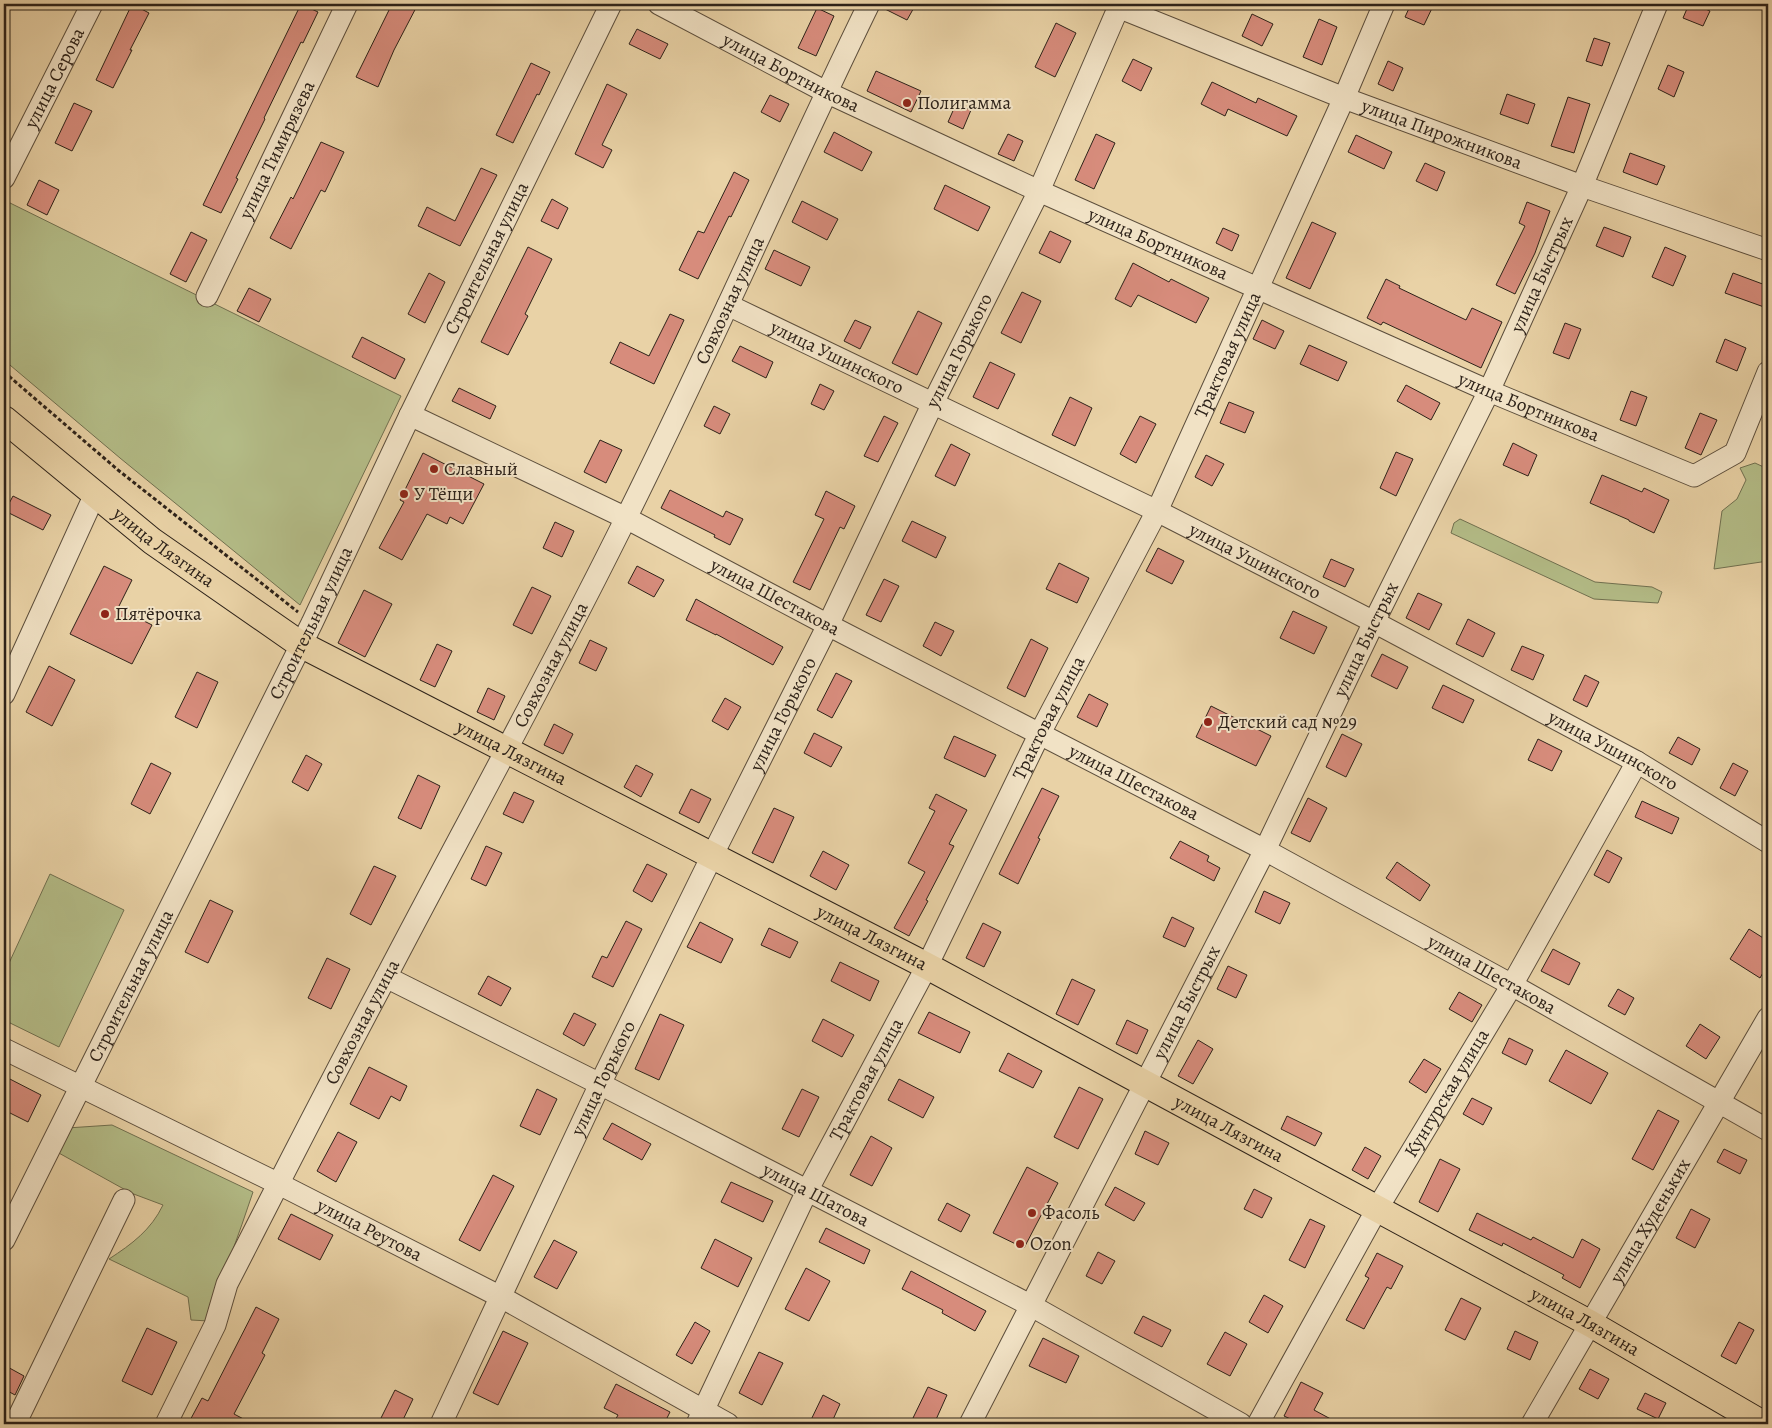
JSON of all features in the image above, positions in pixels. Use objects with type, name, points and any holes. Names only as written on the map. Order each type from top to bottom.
[{"type":"main road","name":"улица Лязгина","points":[[4,419],[152,541],[507,750],[928,966],[1591,1324],[1763,1424]]},
{"type":"street","name":"улица Серова","points":[[4,178],[92,4]]},
{"type":"street","name":"улица Тимирязева","points":[[207,296],[347,4]]},
{"type":"street","name":"Строительная улица","points":[[4,1240],[306,633],[410,415],[611,4]]},
{"type":"street","name":"улица Бортникова","points":[[659,4],[826,92],[1039,191],[1488,391],[1694,476],[1735,453],[1768,372]]},
{"type":"street","name":"Совхозная улица","points":[[166,1424],[215,1325],[228,1284],[626,518],[869,4]]},
{"type":"street","name":"Трактовая улица","points":[[701,1418],[807,1191],[928,966],[1040,733],[1157,511],[1344,98],[1384,4]]},
{"type":"street","name":"улица Быстрых","points":[[970,1424],[1265,850],[1374,622],[1488,391],[1582,186],[1657,4]]},
{"type":"street","name":"улица Пирожникова","points":[[1119,6],[1344,98],[1582,186],[1768,250]]},
{"type":"street","name":"улица Горького","points":[[441,1424],[600,1084],[828,625],[933,403],[1039,191],[1119,6]]},
{"type":"street","name":"улица Ушинского","points":[[728,305],[1157,511],[1374,622],[1637,762],[1768,842]]},
{"type":"street","name":"улица Шестакова","points":[[410,415],[626,518],[828,625],[1265,850],[1512,985],[1768,1130]]},
{"type":"street","points":[[4,694],[95,494]]},
{"type":"street","name":"Кунгурская улица","points":[[1258,1424],[1377,1209],[1512,985],[1637,762]]},
{"type":"street","name":"улица Шатова","points":[[386,977],[600,1084],[1030,1306],[1241,1424]]},
{"type":"street","name":"улица Худеньких","points":[[1532,1424],[1768,1018]]},
{"type":"street","name":"улица Реутова","points":[[4,1049],[279,1184],[501,1297],[701,1418],[728,1424]]},
{"type":"street","points":[[15,1424],[124,1200]]},
{"type":"path","points":[[4,372],[306,633]]},
{"type":"green space","points":[[4,200],[401,396],[300,605],[120,458],[4,360]]},
{"type":"green space","points":[[1755,463],[1768,469],[1768,561],[1714,569],[1722,511],[1737,499],[1746,480],[1740,468]]},
{"type":"green space","points":[[1460,519],[1595,582],[1652,587],[1662,592],[1658,603],[1594,599],[1451,533],[1454,523]]},
{"type":"green space","points":[[50,874],[124,910],[59,1047],[4,1020],[4,974]]},
{"type":"green space","points":[[112,1125],[253,1192],[209,1321],[191,1320],[188,1297],[109,1259],[147,1229],[163,1205],[131,1193],[57,1152],[67,1128]]},
{"type":"building","points":[[132,4],[149,13],[113,88],[96,80]]},
{"type":"building","points":[[301,4],[318,12],[303,43],[301,42],[264,118],[221,213],[203,205]]},
{"type":"building","points":[[392,4],[418,4],[394,50],[378,87],[356,77]]},
{"type":"building","points":[[881,4],[916,4],[907,20],[881,7]]},
{"type":"building","points":[[1411,4],[1434,4],[1424,25],[1405,17]]},
{"type":"building","points":[[1689,4],[1694,4],[1710,11],[1703,26],[1683,18]]},
{"type":"building","points":[[817,8],[834,16],[816,56],[798,48]]},
{"type":"building","points":[[1252,14],[1273,24],[1262,46],[1242,36]]},
{"type":"building","points":[[1319,19],[1337,27],[1322,65],[1303,57]]},
{"type":"building","points":[[1056,23],[1076,33],[1055,77],[1035,67]]},
{"type":"building","points":[[637,29],[668,44],[660,59],[629,44]]},
{"type":"building","points":[[1594,38],[1610,43],[1602,66],[1586,61]]},
{"type":"building","points":[[1133,59],[1152,68],[1141,91],[1122,81]]},
{"type":"building","points":[[1388,61],[1403,68],[1393,91],[1378,84]]},
{"type":"building","points":[[531,63],[550,72],[513,143],[496,135]]},
{"type":"building","points":[[1668,65],[1684,72],[1674,97],[1658,89]]},
{"type":"building","points":[[876,71],[921,91],[911,112],[867,91]]},
{"type":"building","points":[[1212,82],[1256,103],[1258,98],[1297,116],[1287,136],[1228,109],[1225,116],[1201,104]]},
{"type":"building","points":[[607,84],[627,94],[602,145],[612,150],[603,168],[575,154]]},
{"type":"building","points":[[1507,94],[1535,104],[1528,124],[1500,114]]},
{"type":"building","points":[[770,95],[789,104],[780,122],[761,112]]},
{"type":"building","points":[[1568,97],[1590,104],[1574,153],[1551,146]]},
{"type":"building","points":[[74,103],[92,111],[72,151],[55,143]]},
{"type":"building","points":[[956,104],[971,110],[963,129],[948,122]]},
{"type":"building","points":[[834,132],[872,152],[862,171],[824,152]]},
{"type":"building","points":[[1008,134],[1023,141],[1014,161],[998,154]]},
{"type":"building","points":[[1096,134],[1115,143],[1094,189],[1075,180]]},
{"type":"building","points":[[1356,135],[1392,152],[1384,169],[1348,152]]},
{"type":"building","points":[[321,142],[344,152],[325,192],[321,190],[291,249],[270,238],[291,197],[293,199]]},
{"type":"building","points":[[1630,153],[1665,166],[1657,185],[1623,172]]},
{"type":"building","points":[[1425,163],[1445,172],[1437,191],[1416,181]]},
{"type":"building","points":[[481,168],[497,175],[460,246],[418,226],[427,207],[455,221]]},
{"type":"building","points":[[734,172],[749,180],[698,279],[679,270],[698,231],[704,233]]},
{"type":"building","points":[[39,180],[59,190],[47,215],[27,205]]},
{"type":"building","points":[[945,185],[990,207],[978,231],[934,209]]},
{"type":"building","points":[[552,199],[568,208],[558,229],[541,221]]},
{"type":"building","points":[[802,201],[838,219],[827,240],[792,222]]},
{"type":"building","points":[[1527,202],[1550,211],[1535,253],[1515,294],[1496,285],[1525,226],[1519,223]]},
{"type":"building","points":[[1312,222],[1336,233],[1310,289],[1286,278]]},
{"type":"building","points":[[1604,227],[1631,237],[1623,257],[1596,246]]},
{"type":"building","points":[[1223,228],[1239,235],[1232,251],[1216,243]]},
{"type":"building","points":[[1050,231],[1071,241],[1060,263],[1039,253]]},
{"type":"building","points":[[191,232],[207,240],[186,282],[170,274]]},
{"type":"building","points":[[528,247],[552,259],[525,314],[528,316],[508,355],[481,342]]},
{"type":"building","points":[[1665,247],[1686,256],[1673,286],[1652,277]]},
{"type":"building","points":[[774,250],[810,267],[801,286],[765,269]]},
{"type":"building","points":[[1133,263],[1169,282],[1171,279],[1209,298],[1196,323],[1138,295],[1131,307],[1115,299]]},
{"type":"building","points":[[429,273],[445,282],[425,323],[408,314]]},
{"type":"building","points":[[1733,273],[1768,286],[1768,295],[1764,307],[1725,293]]},
{"type":"building","points":[[1386,279],[1400,286],[1399,288],[1466,320],[1472,308],[1502,322],[1481,368],[1383,322],[1381,325],[1367,318]]},
{"type":"building","points":[[249,288],[271,299],[259,322],[237,311]]},
{"type":"building","points":[[1022,292],[1041,301],[1021,343],[1001,333]]},
{"type":"building","points":[[918,311],[942,323],[917,375],[892,363]]},
{"type":"building","points":[[670,314],[684,320],[654,384],[610,363],[620,342],[649,356]]},
{"type":"building","points":[[855,320],[871,327],[860,349],[844,341]]},
{"type":"building","points":[[1262,320],[1284,331],[1275,349],[1253,339]]},
{"type":"building","points":[[1565,323],[1581,329],[1569,359],[1553,353]]},
{"type":"building","points":[[362,337],[405,359],[395,379],[352,357]]},
{"type":"building","points":[[1725,339],[1746,348],[1737,371],[1716,362]]},
{"type":"building","points":[[1309,345],[1347,362],[1338,381],[1300,364]]},
{"type":"building","points":[[740,346],[773,362],[766,378],[732,361]]},
{"type":"building","points":[[990,362],[1015,374],[998,409],[973,397]]},
{"type":"building","points":[[820,384],[834,391],[824,410],[811,404]]},
{"type":"building","points":[[1406,385],[1440,403],[1431,420],[1397,401]]},
{"type":"building","points":[[459,388],[496,406],[490,419],[452,401]]},
{"type":"building","points":[[1631,391],[1647,397],[1636,426],[1620,420]]},
{"type":"building","points":[[1070,397],[1092,408],[1075,446],[1052,435]]},
{"type":"building","points":[[1229,402],[1254,412],[1245,433],[1220,423]]},
{"type":"building","points":[[714,406],[730,414],[720,434],[704,426]]},
{"type":"building","points":[[1700,413],[1717,420],[1701,455],[1685,448]]},
{"type":"building","points":[[884,416],[898,423],[878,462],[864,456]]},
{"type":"building","points":[[1140,416],[1156,424],[1136,463],[1120,454]]},
{"type":"building","points":[[600,440],[622,450],[606,483],[584,472]]},
{"type":"building","points":[[1513,443],[1537,455],[1528,476],[1503,465]]},
{"type":"building","points":[[951,444],[970,454],[955,486],[935,476]]},
{"type":"building","points":[[1396,452],[1413,459],[1396,496],[1380,488]]},
{"type":"building","points":[[423,453],[484,484],[463,524],[450,517],[447,524],[427,514],[402,560],[379,548],[404,502],[400,500]]},
{"type":"building","points":[[1206,455],[1224,464],[1212,486],[1195,477]]},
{"type":"building","points":[[1602,475],[1642,492],[1644,488],[1669,500],[1654,533],[1590,503]]},
{"type":"building","points":[[670,490],[723,517],[726,511],[743,519],[730,545],[714,537],[715,535],[661,508]]},
{"type":"building","points":[[826,491],[855,506],[844,529],[840,527],[810,590],[793,582],[824,519],[815,515]]},
{"type":"building","points":[[13,496],[51,515],[43,530],[5,511]]},
{"type":"building","points":[[912,521],[946,537],[936,558],[902,541]]},
{"type":"building","points":[[555,522],[574,531],[562,557],[543,548]]},
{"type":"building","points":[[1158,548],[1184,561],[1172,584],[1146,571]]},
{"type":"building","points":[[1331,559],[1354,569],[1345,587],[1323,577]]},
{"type":"building","points":[[1059,563],[1089,578],[1077,603],[1046,589]]},
{"type":"building","name":"Пятёрочка","points":[[104,566],[132,580],[118,608],[152,625],[132,664],[70,634]]},
{"type":"building","points":[[637,566],[664,580],[654,597],[628,583]]},
{"type":"building","points":[[884,579],[899,586],[881,622],[866,615]]},
{"type":"building","points":[[532,587],[551,596],[532,634],[513,625]]},
{"type":"building","points":[[364,590],[392,604],[365,657],[338,643]]},
{"type":"building","points":[[1418,593],[1442,604],[1429,630],[1406,618]]},
{"type":"building","points":[[696,599],[783,647],[773,665],[686,620]]},
{"type":"building","points":[[1293,611],[1327,627],[1314,654],[1280,638]]},
{"type":"building","points":[[1468,619],[1495,633],[1483,657],[1456,644]]},
{"type":"building","points":[[935,622],[954,631],[941,656],[923,646]]},
{"type":"building","points":[[1031,639],[1048,648],[1025,697],[1007,688]]},
{"type":"building","points":[[590,640],[607,648],[596,671],[579,663]]},
{"type":"building","points":[[437,644],[452,651],[435,687],[420,680]]},
{"type":"building","points":[[1522,646],[1544,655],[1533,680],[1511,670]]},
{"type":"building","points":[[1382,654],[1408,667],[1397,689],[1371,676]]},
{"type":"building","points":[[49,666],[75,680],[52,726],[26,712]]},
{"type":"building","points":[[197,672],[218,682],[197,728],[175,717]]},
{"type":"building","points":[[836,673],[852,681],[832,718],[817,710]]},
{"type":"building","points":[[1585,675],[1599,682],[1587,707],[1573,700]]},
{"type":"building","points":[[1443,685],[1474,700],[1463,723],[1432,708]]},
{"type":"building","points":[[488,688],[505,696],[494,720],[477,712]]},
{"type":"building","points":[[1089,694],[1108,704],[1097,727],[1077,717]]},
{"type":"building","points":[[725,698],[741,707],[728,730],[712,721]]},
{"type":"building","points":[[1211,706],[1271,736],[1256,766],[1196,737]]},
{"type":"building","points":[[554,724],[573,734],[563,754],[544,745]]},
{"type":"building","points":[[814,733],[842,747],[831,767],[804,753]]},
{"type":"building","points":[[1342,734],[1362,744],[1346,777],[1326,767]]},
{"type":"building","points":[[954,736],[996,755],[985,777],[944,758]]},
{"type":"building","points":[[1678,737],[1700,749],[1692,765],[1669,753]]},
{"type":"building","points":[[1538,739],[1562,751],[1552,771],[1528,760]]},
{"type":"building","points":[[306,755],[322,764],[308,791],[292,782]]},
{"type":"building","points":[[151,763],[171,773],[150,814],[131,804]]},
{"type":"building","points":[[1733,763],[1748,771],[1735,796],[1720,788]]},
{"type":"building","points":[[636,765],[653,774],[641,797],[624,787]]},
{"type":"building","points":[[418,775],[440,786],[421,829],[398,818]]},
{"type":"building","points":[[1042,788],[1059,796],[1018,884],[999,874]]},
{"type":"building","points":[[691,789],[711,799],[699,823],[679,813]]},
{"type":"building","points":[[514,792],[534,801],[523,823],[503,814]]},
{"type":"building","points":[[936,794],[967,810],[949,844],[954,846],[909,936],[894,928],[925,872],[908,863],[935,811],[929,808]]},
{"type":"building","points":[[1308,798],[1327,808],[1310,842],[1291,833]]},
{"type":"building","points":[[1642,801],[1679,818],[1672,834],[1635,817]]},
{"type":"building","points":[[774,808],[794,817],[773,863],[752,853]]},
{"type":"building","points":[[1180,841],[1209,856],[1207,861],[1220,868],[1214,881],[1170,858]]},
{"type":"building","points":[[486,846],[502,853],[486,886],[471,879]]},
{"type":"building","points":[[1607,850],[1622,858],[1609,883],[1594,875]]},
{"type":"building","points":[[823,851],[849,865],[836,890],[810,876]]},
{"type":"building","points":[[1397,862],[1430,885],[1420,901],[1386,878]]},
{"type":"building","points":[[647,864],[667,874],[652,902],[633,891]]},
{"type":"building","points":[[374,866],[396,876],[371,925],[350,914]]},
{"type":"building","points":[[1264,891],[1290,903],[1280,924],[1255,912]]},
{"type":"building","points":[[210,900],[233,911],[208,963],[185,952]]},
{"type":"building","points":[[1172,917],[1194,928],[1185,947],[1163,937]]},
{"type":"building","points":[[626,921],[642,929],[613,987],[592,977],[602,956],[607,958]]},
{"type":"building","points":[[700,922],[733,939],[721,963],[687,947]]},
{"type":"building","points":[[983,923],[1001,932],[984,967],[966,958]]},
{"type":"building","points":[[769,928],[798,942],[790,958],[761,945]]},
{"type":"building","points":[[1749,929],[1768,941],[1768,964],[1760,978],[1730,959]]},
{"type":"building","points":[[1553,949],[1580,963],[1569,985],[1541,971]]},
{"type":"building","points":[[327,958],[350,969],[331,1009],[308,998]]},
{"type":"building","points":[[840,962],[879,981],[870,1001],[831,981]]},
{"type":"building","points":[[1228,966],[1247,975],[1236,998],[1217,989]]},
{"type":"building","points":[[488,976],[511,988],[501,1006],[478,994]]},
{"type":"building","points":[[1072,979],[1095,990],[1078,1025],[1056,1014]]},
{"type":"building","points":[[1618,989],[1634,998],[1625,1015],[1608,1006]]},
{"type":"building","points":[[1459,992],[1482,1005],[1472,1022],[1449,1009]]},
{"type":"building","points":[[929,1012],[970,1032],[960,1053],[918,1033]]},
{"type":"building","points":[[574,1013],[596,1024],[584,1046],[563,1034]]},
{"type":"building","points":[[660,1014],[684,1025],[659,1080],[635,1069]]},
{"type":"building","points":[[823,1019],[854,1035],[842,1057],[812,1041]]},
{"type":"building","points":[[1127,1020],[1148,1030],[1137,1054],[1116,1044]]},
{"type":"building","points":[[1700,1024],[1720,1037],[1706,1059],[1686,1046]]},
{"type":"building","points":[[1509,1038],[1533,1050],[1526,1065],[1502,1053]]},
{"type":"building","points":[[1198,1040],[1213,1049],[1193,1084],[1178,1076]]},
{"type":"building","points":[[1566,1050],[1608,1073],[1591,1104],[1549,1081]]},
{"type":"building","points":[[1008,1053],[1042,1071],[1033,1088],[999,1071]]},
{"type":"building","points":[[1424,1059],[1441,1069],[1426,1093],[1409,1082]]},
{"type":"building","points":[[369,1067],[407,1086],[400,1101],[391,1096],[379,1119],[350,1104]]},
{"type":"building","points":[[4,1076],[41,1095],[28,1122],[4,1110]]},
{"type":"building","points":[[899,1079],[934,1097],[923,1118],[888,1100]]},
{"type":"building","points":[[1079,1087],[1103,1099],[1078,1149],[1054,1137]]},
{"type":"building","points":[[537,1089],[557,1099],[540,1135],[520,1126]]},
{"type":"building","points":[[802,1089],[819,1097],[799,1137],[782,1129]]},
{"type":"building","points":[[1472,1098],[1492,1108],[1483,1125],[1463,1114]]},
{"type":"building","points":[[1658,1110],[1679,1121],[1653,1170],[1632,1159]]},
{"type":"building","points":[[1287,1116],[1322,1133],[1315,1146],[1281,1129]]},
{"type":"building","points":[[612,1123],[651,1144],[642,1160],[603,1139]]},
{"type":"building","points":[[1145,1131],[1169,1143],[1158,1165],[1135,1154]]},
{"type":"building","points":[[338,1132],[357,1142],[336,1182],[317,1171]]},
{"type":"building","points":[[871,1136],[892,1148],[872,1186],[850,1175]]},
{"type":"building","points":[[1365,1147],[1381,1156],[1368,1179],[1352,1170]]},
{"type":"building","points":[[1724,1149],[1747,1160],[1740,1174],[1717,1162]]},
{"type":"building","points":[[1440,1159],[1460,1169],[1438,1212],[1419,1202]]},
{"type":"building","points":[[1027,1167],[1058,1183],[1024,1248],[993,1233]]},
{"type":"building","points":[[493,1175],[514,1186],[480,1251],[459,1240]]},
{"type":"building","points":[[731,1182],[773,1201],[763,1222],[721,1202]]},
{"type":"building","points":[[1115,1187],[1145,1203],[1134,1221],[1105,1205]]},
{"type":"building","points":[[1254,1189],[1272,1198],[1262,1218],[1244,1209]]},
{"type":"building","points":[[947,1203],[970,1215],[961,1232],[938,1220]]},
{"type":"building","points":[[1691,1209],[1710,1219],[1695,1248],[1676,1238]]},
{"type":"building","points":[[1477,1213],[1531,1240],[1533,1237],[1573,1258],[1582,1239],[1600,1249],[1580,1288],[1562,1278],[1564,1275],[1503,1243],[1502,1246],[1469,1230]]},
{"type":"building","points":[[291,1214],[333,1235],[320,1260],[278,1239]]},
{"type":"building","points":[[1310,1219],[1325,1226],[1305,1268],[1289,1260]]},
{"type":"building","points":[[826,1228],[870,1250],[864,1264],[819,1242]]},
{"type":"building","points":[[715,1239],[752,1258],[738,1287],[701,1268]]},
{"type":"building","points":[[554,1240],[577,1252],[557,1289],[534,1277]]},
{"type":"building","points":[[1098,1252],[1115,1261],[1102,1284],[1086,1276]]},
{"type":"building","points":[[1377,1253],[1403,1266],[1391,1289],[1387,1287],[1364,1329],[1346,1320],[1369,1278],[1365,1276]]},
{"type":"building","points":[[806,1268],[830,1281],[809,1321],[785,1309]]},
{"type":"building","points":[[911,1271],[986,1311],[975,1331],[942,1313],[943,1310],[902,1289]]},
{"type":"building","points":[[1264,1295],[1283,1306],[1268,1333],[1249,1322]]},
{"type":"building","points":[[1461,1298],[1481,1308],[1465,1340],[1445,1330]]},
{"type":"building","points":[[256,1307],[279,1319],[262,1353],[265,1355],[234,1414],[253,1424],[188,1424],[202,1398],[208,1401]]},
{"type":"building","points":[[1143,1316],[1171,1330],[1162,1347],[1134,1333]]},
{"type":"building","points":[[695,1322],[710,1331],[692,1364],[676,1355]]},
{"type":"building","points":[[1739,1322],[1754,1330],[1736,1364],[1721,1356]]},
{"type":"building","points":[[147,1328],[177,1342],[152,1395],[122,1381]]},
{"type":"building","points":[[503,1331],[528,1343],[498,1405],[473,1393]]},
{"type":"building","points":[[1515,1331],[1538,1342],[1530,1360],[1507,1349]]},
{"type":"building","points":[[1225,1332],[1247,1344],[1230,1376],[1207,1364]]},
{"type":"building","points":[[1043,1338],[1079,1356],[1066,1383],[1029,1366]]},
{"type":"building","points":[[759,1352],[783,1363],[762,1405],[739,1393]]},
{"type":"building","points":[[4,1365],[24,1376],[15,1395],[4,1389]]},
{"type":"building","points":[[1590,1369],[1609,1379],[1598,1399],[1579,1389]]},
{"type":"building","points":[[1301,1382],[1323,1393],[1314,1410],[1340,1424],[1301,1424],[1284,1416]]},
{"type":"building","points":[[616,1384],[670,1412],[664,1424],[613,1424],[618,1415],[604,1408]]},
{"type":"building","points":[[928,1387],[947,1395],[934,1424],[926,1424],[913,1418]]},
{"type":"building","points":[[395,1390],[413,1399],[401,1424],[378,1424]]},
{"type":"building","points":[[1645,1393],[1666,1403],[1658,1419],[1637,1409]]},
{"type":"building","points":[[823,1395],[840,1404],[831,1424],[809,1424]]},
{"type":"place","name":"Полигамма","points":[[907,103]]},
{"type":"place","name":"Славный","points":[[434,469]]},
{"type":"place","name":"У Тёщи","points":[[404,494]]},
{"type":"place","name":"Пятёрочка","points":[[105,614]]},
{"type":"place","name":"Детский сад №29","points":[[1208,722]]},
{"type":"place","name":"Фасоль","points":[[1032,1213]]},
{"type":"place","name":"Ozon","points":[[1020,1244]]}]
